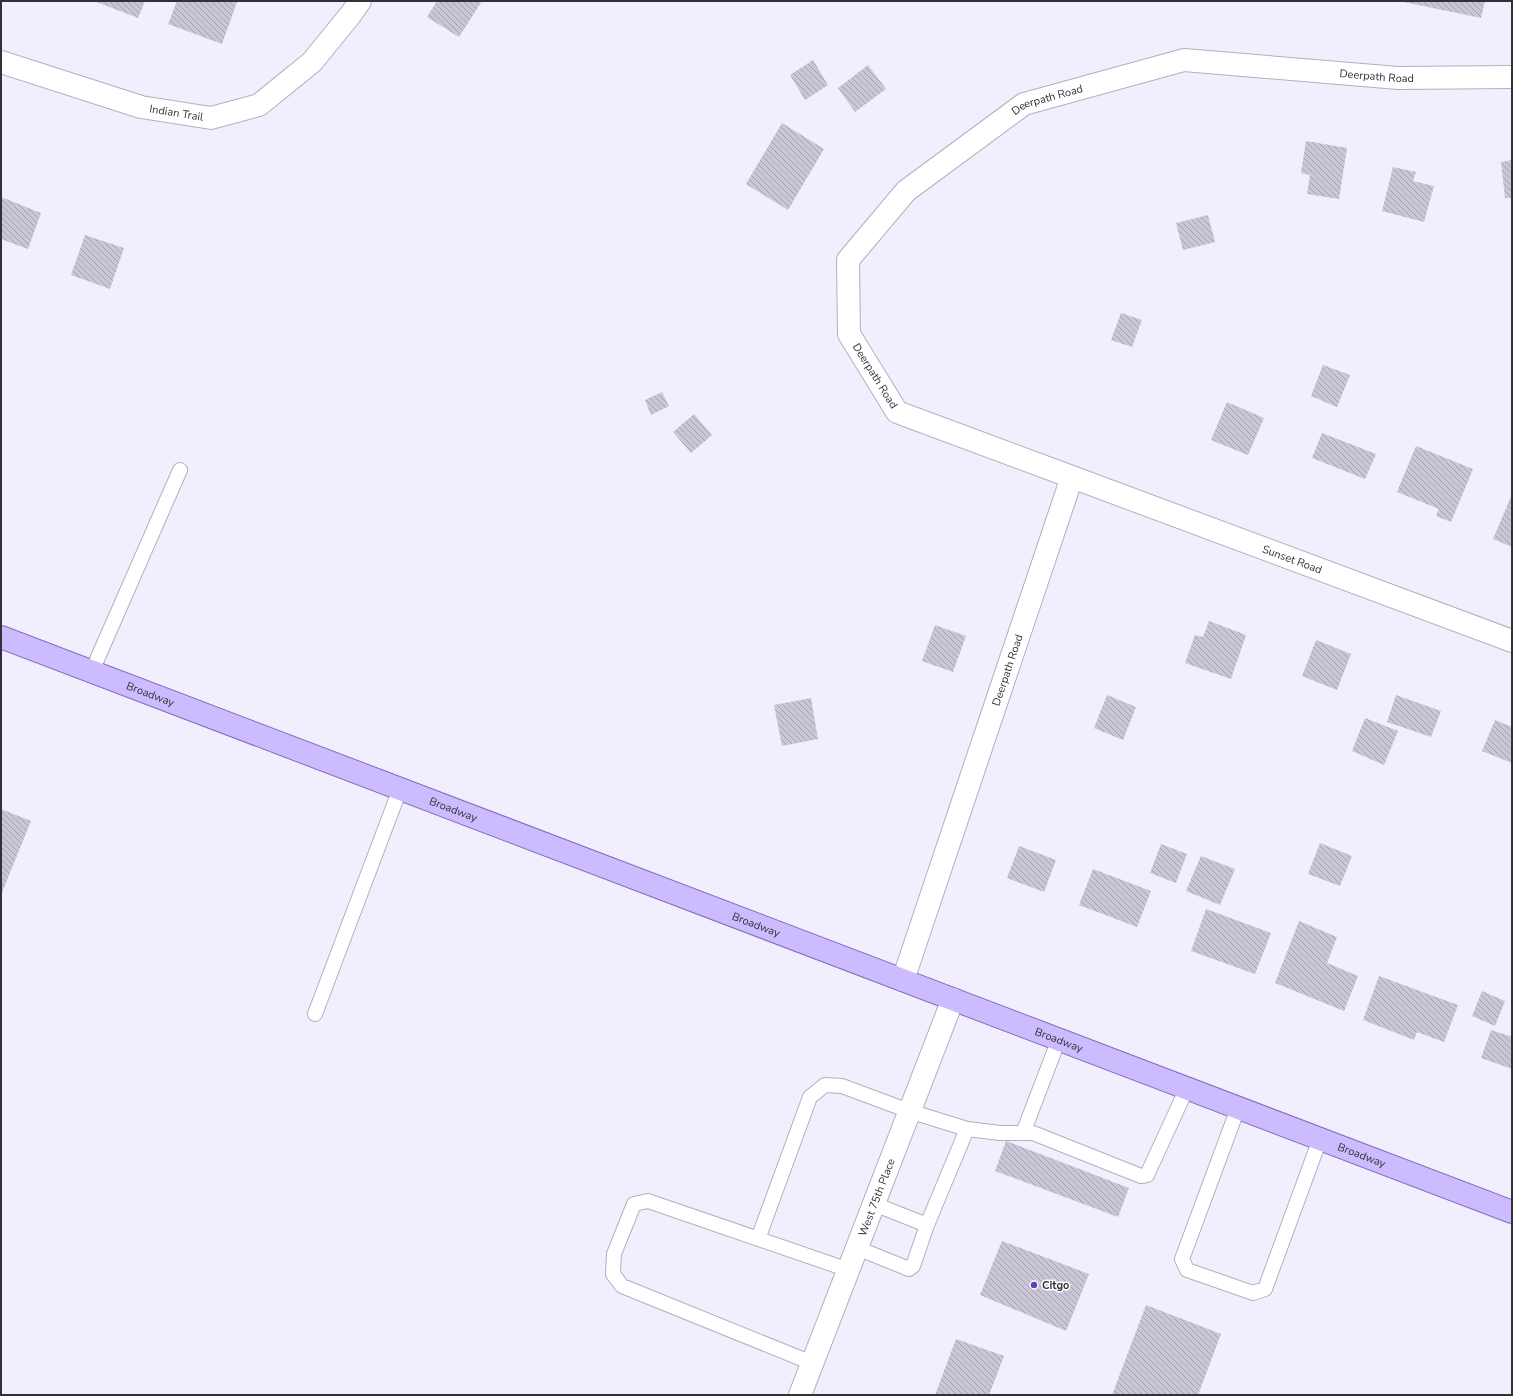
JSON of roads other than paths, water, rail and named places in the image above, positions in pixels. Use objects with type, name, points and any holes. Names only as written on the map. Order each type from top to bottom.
[{"type":"main road","name":"Broadway","points":[[1,636],[1512,1212]]},
{"type":"street","name":"Indian Trail","points":[[1,62],[141,107],[211,118],[259,105],[312,62],[360,1]]},
{"type":"street","name":"Deerpath Road","points":[[903,980],[1072,477],[897,412],[848,334],[848,260],[906,191],[1024,104],[1184,60],[1398,78],[1512,77]]},
{"type":"street","name":"Sunset Road","points":[[1072,477],[1512,642]]},
{"type":"street","name":"West 75th Place","points":[[800,1395],[953,999]]},
{"type":"lane","points":[[92,671],[180,470]]},
{"type":"lane","points":[[315,1014],[400,789]]},
{"type":"lane","points":[[1023,1133],[1059,1039]]},
{"type":"lane","points":[[758,1239],[810,1097],[825,1085],[842,1086],[910,1111],[967,1129],[1000,1134],[1033,1133],[1141,1176],[1147,1175],[1187,1088]]},
{"type":"lane","points":[[1238,1108],[1182,1259],[1187,1270],[1253,1293],[1265,1289],[1320,1140]]},
{"type":"lane","points":[[857,1248],[909,1269],[913,1266],[967,1129]]},
{"type":"lane","points":[[812,1363],[622,1286],[613,1274],[614,1254],[634,1204],[648,1201],[849,1270]]},
{"type":"lane","points":[[874,1204],[928,1225]]},
{"type":"place","name":"Citgo","points":[[1034,1285]]}]
